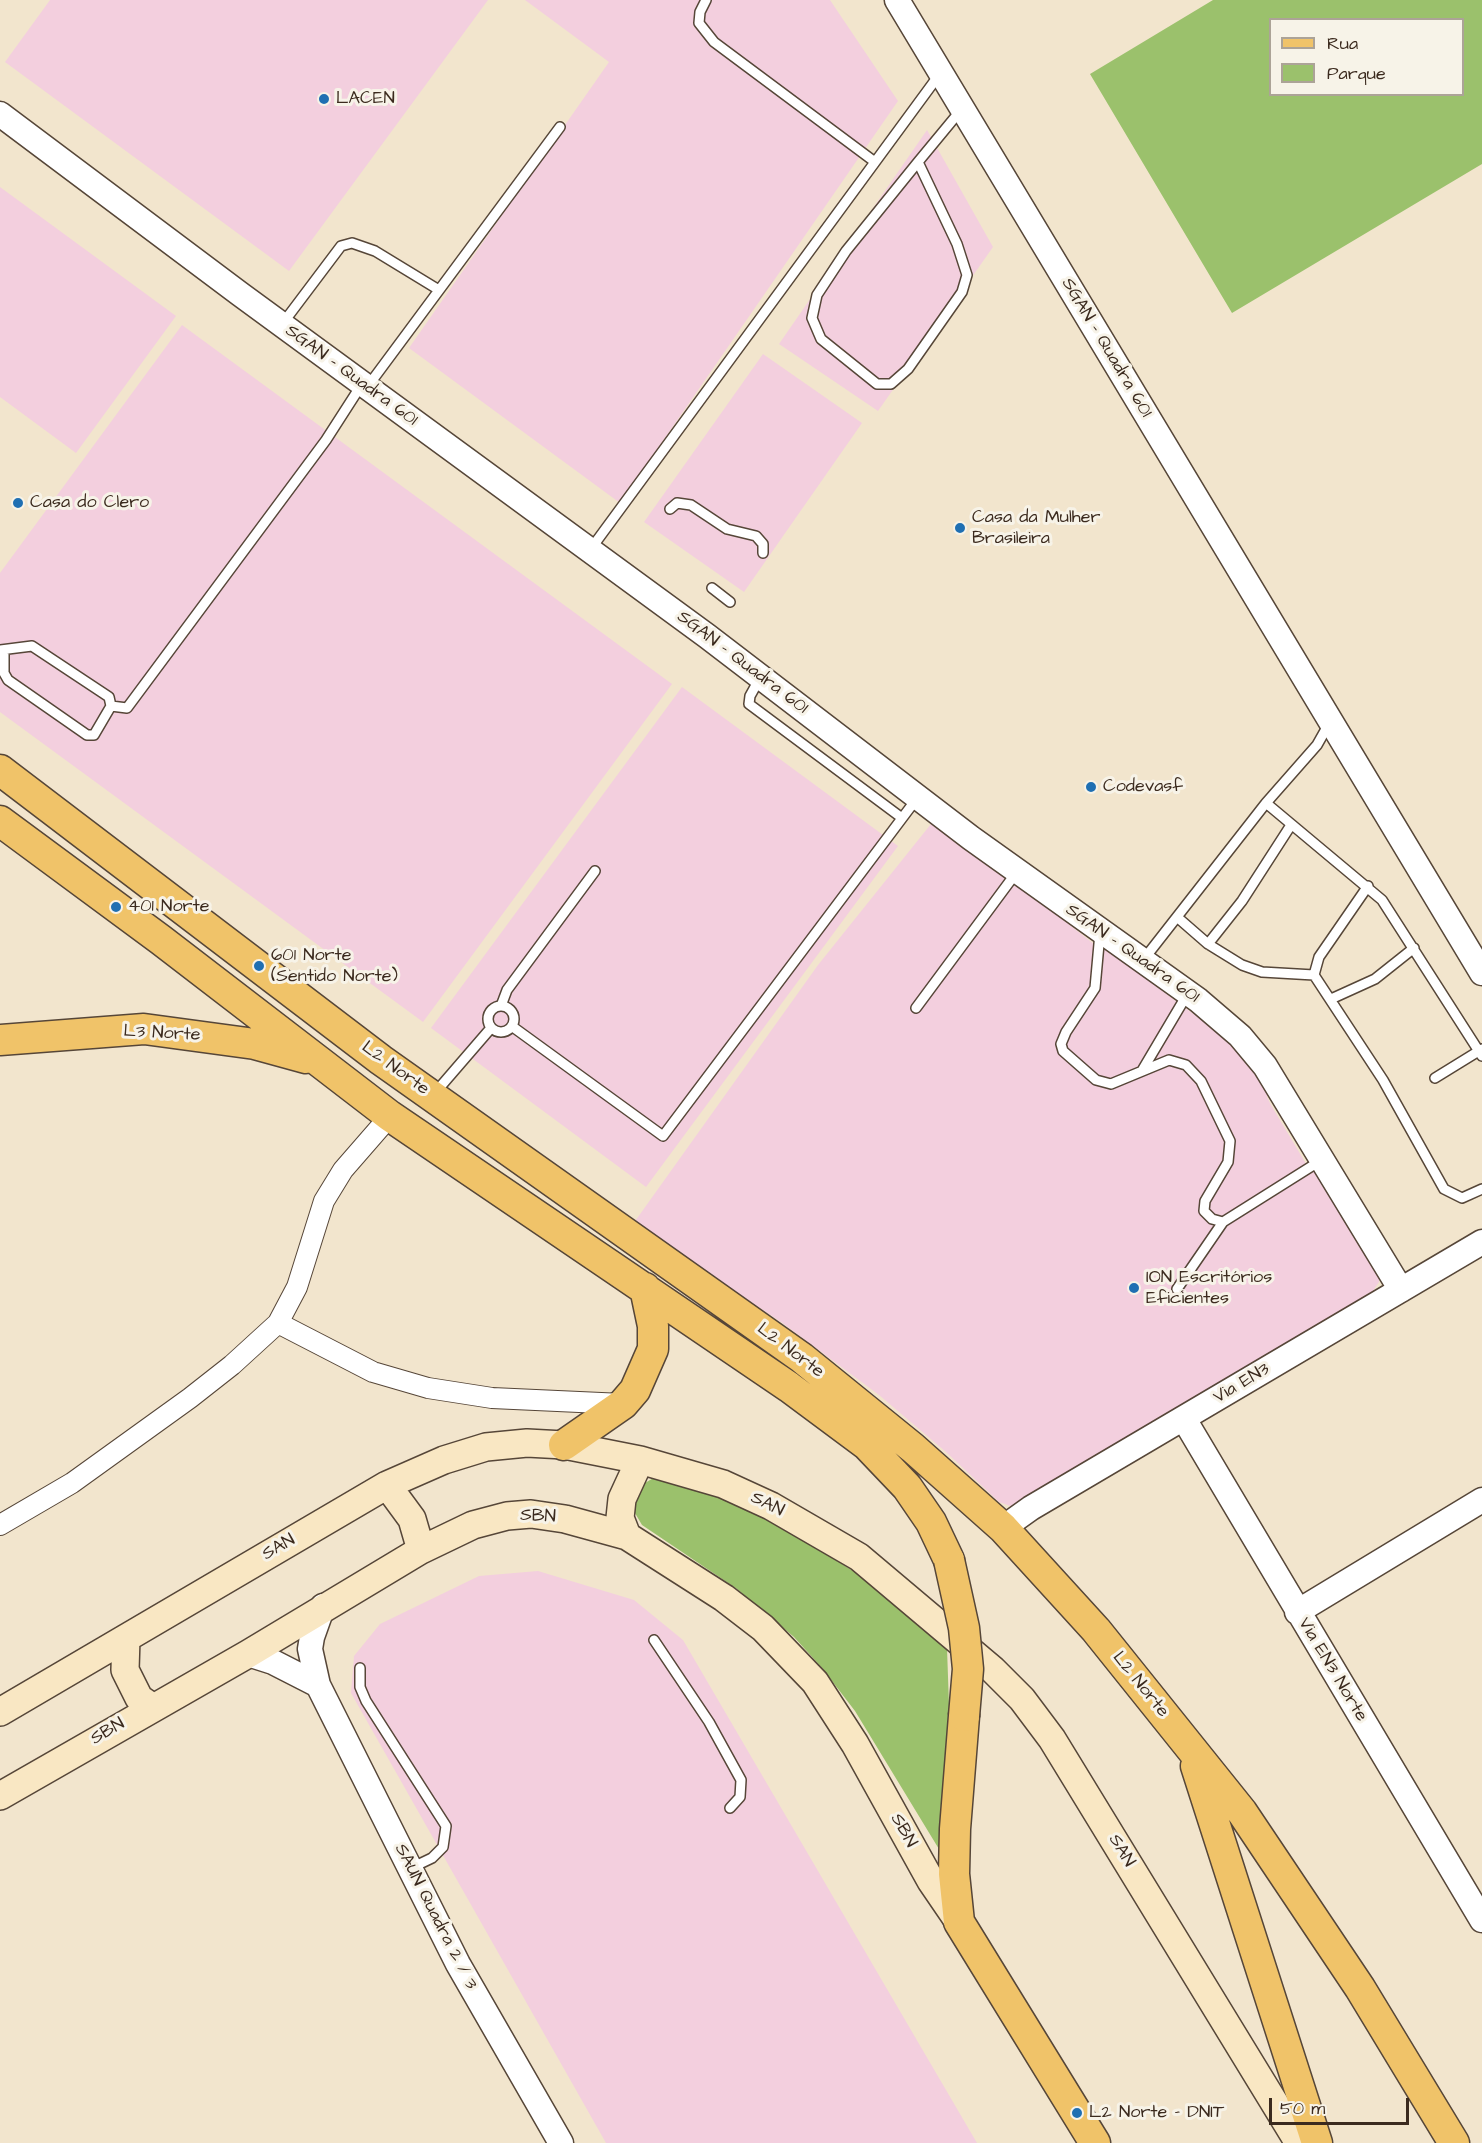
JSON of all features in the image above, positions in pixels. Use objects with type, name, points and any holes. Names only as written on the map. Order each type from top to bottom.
[{"type":"main road","name":"L2 Norte","points":[[0,770],[432,1096],[802,1358],[913,1448],[1003,1528],[1096,1630],[1191,1748],[1317,2143]]},
{"type":"main road","name":"L2 Norte","points":[[0,821],[322,1062],[390,1116],[789,1387],[867,1445],[907,1487],[931,1522],[949,1560],[964,1628],[968,1669],[955,1829],[954,1874],[960,1922],[1095,2143]]},
{"type":"main road","name":"L3 Norte","points":[[0,1040],[144,1029],[255,1044],[322,1062]]},
{"type":"main road","points":[[564,1445],[623,1404],[635,1390],[653,1349],[653,1326],[645,1288]]},
{"type":"main road","name":"SAN","points":[[0,1712],[387,1485],[444,1460],[486,1448],[527,1443],[564,1445],[640,1460],[723,1484],[771,1506],[859,1557],[976,1655],[1022,1699],[1052,1739],[1299,2143]]},
{"type":"main road","points":[[627,1536],[620,1518],[622,1499],[640,1460]]},
{"type":"main road","points":[[387,1485],[412,1519],[421,1550]]},
{"type":"main road","name":"SBN","points":[[0,1796],[248,1654],[323,1606],[421,1550],[473,1525],[507,1516],[531,1514],[565,1519],[627,1536],[724,1598],[763,1628],[815,1682],[855,1744],[931,1881],[960,1922]]},
{"type":"main road","points":[[126,1638],[124,1670],[139,1698],[152,1707]]},
{"type":"main road","points":[[1191,1748],[1242,1812],[1290,1881],[1360,1988],[1454,2143]]},
{"type":"street","name":"SGAN - Quadra 601","points":[[897,0],[1482,973]]},
{"type":"street","name":"SGAN - Quadra 601","points":[[0,114],[281,325],[761,677],[1017,871],[1188,993],[1240,1036],[1265,1066],[1401,1290]]},
{"type":"street","points":[[0,1525],[72,1484],[232,1365],[278,1323],[297,1287],[324,1200],[343,1170],[390,1116]]},
{"type":"street","name":"Via EN3","points":[[1003,1528],[1031,1508],[1482,1242]]},
{"type":"street","points":[[278,1323],[372,1372],[428,1388],[492,1398],[623,1404]]},
{"type":"street","name":"Via EN3 Norte","points":[[1184,1419],[1482,1920]]},
{"type":"street","points":[[1297,1612],[1482,1500]]},
{"type":"street","name":"SAUN Quadra 2 / 3","points":[[323,1606],[310,1649],[318,1686],[458,1964],[561,2143]]},
{"type":"street","points":[[248,1654],[273,1662],[318,1686]]},
{"type":"lane","points":[[706,0],[700,12],[699,23],[714,42],[875,162]]},
{"type":"lane","points":[[590,551],[940,73]]},
{"type":"lane","points":[[918,162],[957,244],[967,275],[962,292],[908,369],[891,384],[877,384],[821,339],[812,318],[817,294],[840,260],[918,162],[962,109]]},
{"type":"lane","points":[[111,706],[126,708],[364,386],[440,290],[560,128]]},
{"type":"lane","points":[[281,325],[341,246],[352,243],[375,251],[440,290]]},
{"type":"lane","points":[[670,509],[677,503],[691,505],[727,529],[756,536],[763,544],[762,553]]},
{"type":"lane","points":[[712,588],[730,602]]},
{"type":"lane","points":[[32,646],[109,697],[111,706],[94,735],[87,735],[8,680],[4,673],[2,650],[32,646]]},
{"type":"lane","points":[[761,677],[750,696],[749,704],[902,818]]},
{"type":"lane","points":[[1142,962],[1266,803],[1317,745],[1331,720]]},
{"type":"lane","points":[[513,1027],[663,1136],[918,797]]},
{"type":"lane","points":[[1266,803],[1382,900],[1481,1052],[1435,1078]]},
{"type":"lane","points":[[1208,944],[1242,901],[1291,825]]},
{"type":"lane","points":[[501,1006],[507,990],[595,871]]},
{"type":"lane","points":[[916,1008],[1017,871]]},
{"type":"lane","points":[[1314,975],[1319,957],[1368,886]]},
{"type":"lane","points":[[1177,917],[1208,944],[1242,965],[1262,972],[1314,975]]},
{"type":"lane","points":[[1100,932],[1095,988],[1066,1032],[1061,1044],[1063,1052],[1096,1080],[1111,1084],[1169,1060],[1186,1065],[1201,1081],[1230,1141],[1228,1162],[1206,1201],[1204,1211],[1212,1219],[1223,1222]]},
{"type":"lane","points":[[1331,999],[1375,980],[1414,948]]},
{"type":"lane","points":[[1314,975],[1383,1080],[1444,1189],[1462,1198],[1482,1190]]},
{"type":"lane","points":[[1143,1069],[1188,993]]},
{"type":"lane","points":[[491,1028],[488,1017],[495,1007],[501,1006],[512,1010],[513,1027]]},
{"type":"lane","points":[[491,1028],[502,1033],[513,1027]]},
{"type":"lane","points":[[432,1096],[491,1028]]},
{"type":"lane","points":[[1177,1288],[1223,1222],[1322,1160]]},
{"type":"lane","points":[[654,1640],[709,1722],[741,1780],[740,1797],[730,1808]]},
{"type":"lane","points":[[360,1668],[360,1687],[366,1701],[446,1826],[443,1847],[432,1858],[409,1869]]},
{"type":"shaded area","points":[[50,0],[488,0],[289,271],[5,62]]},
{"type":"shaded area","points":[[525,0],[830,0],[898,101],[620,503],[409,348],[609,62]]},
{"type":"shaded area","points":[[927,130],[993,247],[878,411],[779,344]]},
{"type":"shaded area","points":[[0,187],[176,316],[76,453],[0,397]]},
{"type":"shaded area","points":[[182,325],[672,684],[423,1022],[0,712],[0,573]]},
{"type":"shaded area","points":[[763,354],[862,423],[744,592],[644,522]]},
{"type":"shaded area","points":[[682,687],[898,846],[646,1187],[431,1028]]},
{"type":"shaded area","points":[[935,819],[1099,948],[1107,939],[1137,968],[1137,972],[1203,1021],[1211,1018],[1269,1087],[1267,1097],[1271,1105],[1311,1172],[1316,1171],[1379,1273],[1379,1282],[1373,1291],[1235,1377],[1013,1507],[999,1502],[946,1452],[879,1395],[781,1322],[633,1224],[818,965]]},
{"type":"shaded area","points":[[538,1571],[634,1600],[683,1640],[977,2143],[606,2143],[351,1693],[354,1656],[380,1624],[479,1576]]},
{"type":"green space","points":[[1213,0],[1482,0],[1482,164],[1232,313],[1090,74]]},
{"type":"green space","points":[[655,1477],[746,1505],[871,1582],[947,1648],[950,1734],[943,1780],[945,1859],[855,1711],[822,1668],[794,1637],[737,1589],[642,1525],[632,1508],[640,1486]]},
{"type":"place","name":"LACEN","points":[[324,99]]},
{"type":"place","name":"Casa do Clero","points":[[18,503]]},
{"type":"place","name":"Casa da Mulher Brasileira","points":[[960,528]]},
{"type":"place","name":"Codevasf","points":[[1091,787]]},
{"type":"place","name":"401 Norte","points":[[116,907]]},
{"type":"place","name":"601 Norte (Sentido Norte)","points":[[259,966]]},
{"type":"place","name":"ION Escritórios Eficientes","points":[[1134,1288]]},
{"type":"place","name":"L2 Norte - DNIT","points":[[1077,2113]]}]
